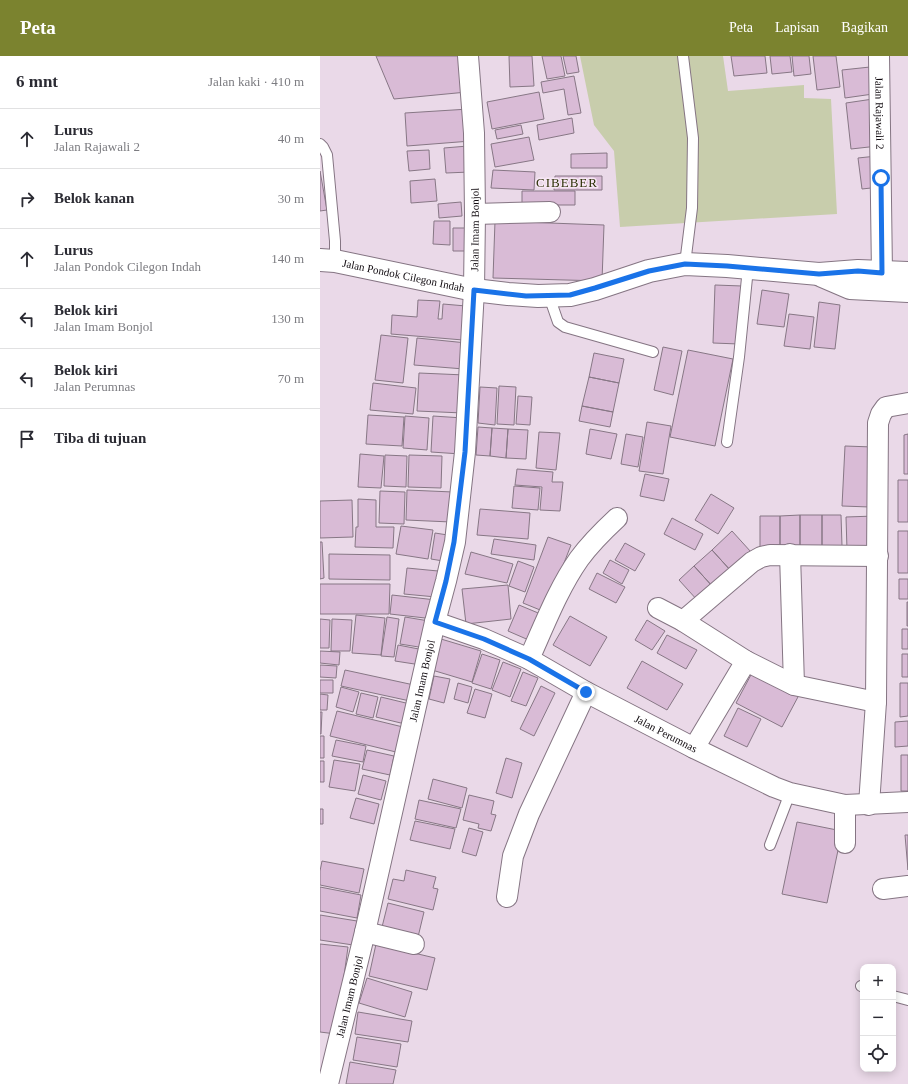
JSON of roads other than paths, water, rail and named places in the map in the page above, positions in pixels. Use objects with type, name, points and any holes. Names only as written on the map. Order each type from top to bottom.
[{"type":"street","name":"Jalan Imam Bonjol","points":[[328,1084],[365,932],[435,622],[446,581],[455,534],[465,452],[474,290],[474,133],[468,56]]},
{"type":"street","name":"Jalan Rajawali 2","points":[[879,56],[882,282]]},
{"type":"street","points":[[475,214],[550,212]]},
{"type":"street","name":"Jalan Pondok Cilegon Indah","points":[[327,260],[474,290],[508,294],[549,296],[570,295],[649,271],[685,264],[819,274],[850,288],[882,282]]},
{"type":"street","points":[[882,282],[908,273]]},
{"type":"street","points":[[882,282],[908,290]]},
{"type":"street","points":[[869,805],[876,702],[878,423],[881,414],[886,407],[908,403]]},
{"type":"street","points":[[529,659],[562,589],[578,560],[595,539],[616,518]]},
{"type":"street","points":[[683,621],[752,562],[761,557],[790,554],[878,556]]},
{"type":"street","points":[[790,554],[794,685]]},
{"type":"street","points":[[658,608],[683,621],[746,661],[794,685],[876,702]]},
{"type":"street","name":"Jalan Perumnas","points":[[435,622],[484,639],[529,659],[586,692],[694,748],[774,787],[790,793],[845,805],[908,802]]},
{"type":"street","points":[[694,748],[746,661]]},
{"type":"street","points":[[507,897],[513,856],[529,814],[586,692]]},
{"type":"street","points":[[844,843],[845,805]]},
{"type":"street","points":[[883,889],[908,886]]},
{"type":"street","points":[[365,932],[414,944]]},
{"type":"lane","points":[[683,56],[693,138],[692,208],[685,264]]},
{"type":"lane","points":[[320,144],[327,155],[335,241],[327,260]]},
{"type":"lane","points":[[727,442],[739,357],[748,268]]},
{"type":"lane","points":[[549,296],[558,322],[565,327],[653,352]]},
{"type":"lane","points":[[770,845],[790,793]]},
{"type":"lane","points":[[896,997],[908,1000]]},
{"type":"district","name":"CIBEBER","points":[[567,182]]}]
